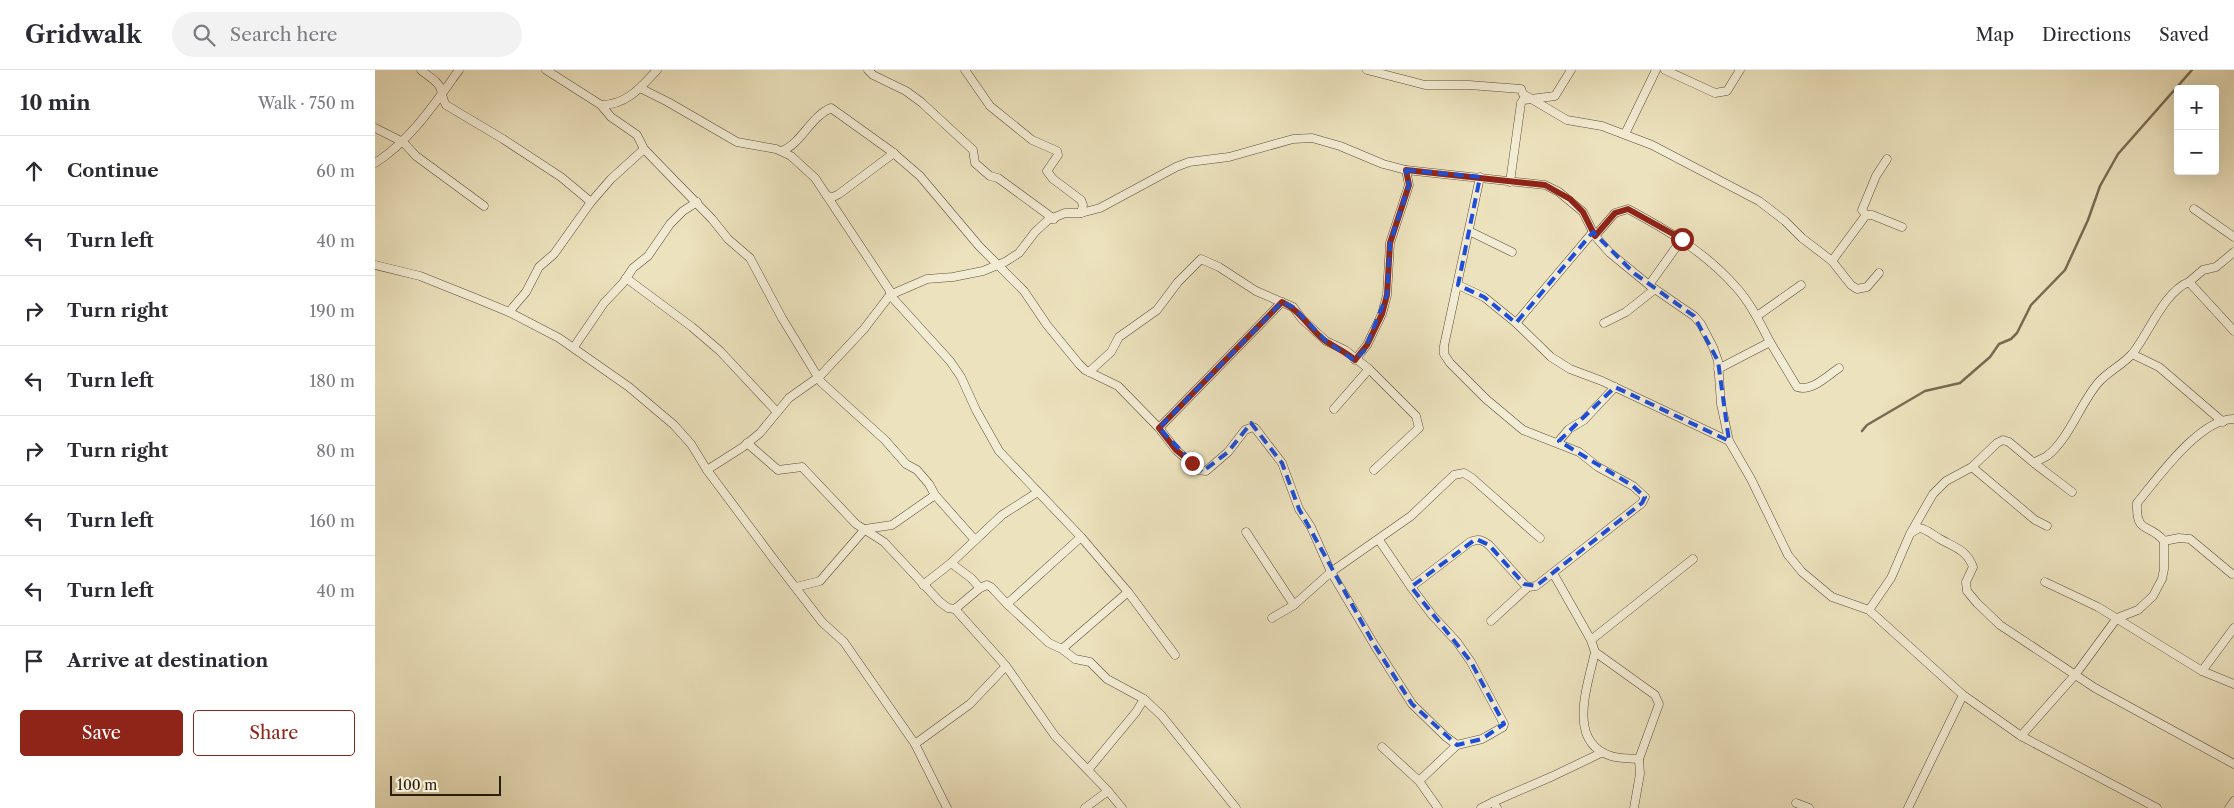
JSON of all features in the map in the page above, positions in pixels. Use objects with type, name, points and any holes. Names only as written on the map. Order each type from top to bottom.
[{"type":"street","points":[[421,70],[439,85],[446,105],[561,177],[591,202]]},
{"type":"street","points":[[375,163],[403,142],[459,70]]},
{"type":"street","points":[[546,70],[556,73],[601,105],[611,117],[637,135],[644,149],[697,202],[728,239],[750,258],[782,318],[818,378],[885,440],[906,464],[917,470],[929,484],[935,495],[975,540]]},
{"type":"street","points":[[601,105],[621,102],[640,88],[657,70]]},
{"type":"street","points":[[868,70],[873,75],[906,91],[921,102],[973,150],[975,162],[990,176],[999,178],[1053,219]]},
{"type":"street","points":[[965,70],[990,106],[1032,140],[1057,151],[1058,155],[1047,171],[1049,176],[1081,200],[1083,205],[1081,213]]},
{"type":"street","points":[[1367,70],[1425,85],[1513,87],[1521,89],[1523,97],[1520,107],[1511,182]]},
{"type":"street","points":[[1523,97],[1534,99],[1555,96],[1571,70]]},
{"type":"street","points":[[1625,134],[1656,70]]},
{"type":"street","points":[[1665,70],[1715,93],[1727,91],[1740,70]]},
{"type":"street","points":[[640,88],[737,142],[782,151],[806,169],[827,196],[890,295],[951,361],[999,451],[1081,537],[1128,592],[1175,655]]},
{"type":"street","points":[[1534,99],[1567,120],[1602,126],[1652,145],[1759,201],[1832,261],[1851,285],[1857,289],[1867,287],[1879,273]]},
{"type":"street","points":[[782,151],[792,146],[819,115],[831,108],[894,154],[920,176],[979,246],[1025,291],[1047,325],[1079,364],[1089,372],[1118,386],[1159,428],[1176,450],[1202,472],[1218,462],[1245,430],[1255,428],[1282,463],[1299,509],[1307,519],[1331,572],[1412,704],[1457,745]]},
{"type":"street","points":[[375,128],[403,142],[416,156],[484,206]]},
{"type":"street","points":[[707,470],[760,433],[789,398],[818,378],[864,329],[890,295],[927,279],[953,277],[999,264],[1019,253],[1041,226],[1056,215],[1081,213],[1100,208],[1114,202],[1159,174],[1189,162],[1229,158],[1293,139],[1311,138],[1323,140],[1383,164],[1406,170],[1545,185],[1570,199],[1583,212],[1594,234],[1610,253],[1652,287],[1694,316],[1701,324],[1713,347],[1718,370],[1721,404],[1729,441],[1751,479],[1789,555],[1802,572],[1832,597],[1869,610],[1963,695],[2021,736],[2157,808]]},
{"type":"street","points":[[509,312],[526,292],[539,267],[554,254],[591,202],[611,179],[644,149]]},
{"type":"street","points":[[827,196],[833,197],[839,194],[879,163],[894,154]]},
{"type":"street","points":[[1866,215],[1862,210],[1876,176],[1887,159]]},
{"type":"street","points":[[1355,360],[1367,345],[1382,314],[1387,295],[1390,243],[1409,185],[1406,170]]},
{"type":"street","points":[[1480,177],[1444,346],[1444,354],[1450,364],[1486,399],[1523,430],[1558,442],[1587,457],[1598,467],[1633,486],[1645,497],[1642,503],[1536,586],[1529,587],[1491,621]]},
{"type":"street","points":[[574,347],[604,303],[636,264],[648,256],[670,224],[683,211],[697,202]]},
{"type":"street","points":[[1516,323],[1594,234],[1615,213],[1628,209],[1682,239],[1735,286],[1757,316],[1797,387],[1807,388],[1839,368]]},
{"type":"street","points":[[2194,209],[2234,237]]},
{"type":"street","points":[[1832,261],[1866,215]]},
{"type":"street","points":[[1866,215],[1872,215],[1902,227]]},
{"type":"street","points":[[1469,231],[1512,252]]},
{"type":"street","points":[[1604,323],[1625,312],[1652,287],[1682,239]]},
{"type":"street","points":[[2033,462],[2047,456],[2061,439],[2098,383],[2132,354],[2179,286],[2189,282],[2203,270],[2216,267],[2234,252]]},
{"type":"street","points":[[1089,372],[1111,352],[1119,337],[1157,310],[1178,282],[1201,259],[1212,263],[1249,286],[1293,307],[1302,319],[1325,341],[1345,350],[1355,360],[1369,369],[1416,416],[1419,428],[1374,470]]},
{"type":"street","points":[[375,265],[420,276],[509,312],[574,347],[629,387],[675,425],[822,622],[844,642],[915,744],[947,808]]},
{"type":"street","points":[[626,278],[692,327],[720,351],[777,412]]},
{"type":"street","points":[[2189,282],[2234,331]]},
{"type":"street","points":[[1458,285],[1484,297],[1516,323],[1551,357],[1570,369],[1615,387],[1729,441]]},
{"type":"street","points":[[1757,316],[1801,285]]},
{"type":"street","points":[[1159,428],[1282,302]]},
{"type":"street","points":[[1718,370],[1770,342]]},
{"type":"street","points":[[2132,354],[2159,367],[2223,422]]},
{"type":"street","points":[[1334,409],[1369,369]]},
{"type":"street","points":[[1558,442],[1569,429],[1584,420],[1615,387]]},
{"type":"street","points":[[2232,574],[2190,540],[2179,538],[2164,541],[2139,523],[2137,503],[2192,439],[2223,422],[2234,419]]},
{"type":"street","points":[[1869,610],[1891,578],[1910,534],[1938,488],[1953,476],[1972,467],[1997,442],[2003,440],[2009,442],[2072,492]]},
{"type":"street","points":[[747,443],[778,470],[802,467],[856,524],[885,542],[923,585],[947,608],[955,610],[1006,666],[1055,736],[1122,808]]},
{"type":"street","points":[[1972,467],[2035,520],[2047,526]]},
{"type":"street","points":[[1272,618],[1294,605],[1331,572],[1411,516],[1458,473],[1472,478],[1540,538]]},
{"type":"street","points":[[923,585],[951,563],[1002,515],[1038,492]]},
{"type":"street","points":[[796,587],[820,582],[865,529],[892,525],[935,495]]},
{"type":"street","points":[[1910,534],[1919,528],[1923,528],[1961,550],[1973,567],[1966,586],[1967,591],[1977,603],[2019,638],[2075,675],[2163,727],[2184,735],[2234,764]]},
{"type":"street","points":[[1247,532],[1294,605]]},
{"type":"street","points":[[1007,604],[1081,537]]},
{"type":"street","points":[[1411,587],[1470,542],[1477,539],[1483,540],[1489,545],[1529,587]]},
{"type":"street","points":[[1379,540],[1432,615],[1457,642],[1471,662],[1504,724],[1503,728],[1483,739],[1457,745],[1419,781]]},
{"type":"street","points":[[2021,736],[2075,675],[2117,618],[2138,610],[2153,596],[2162,579],[2164,569],[2164,541]]},
{"type":"street","points":[[1591,640],[1693,559]]},
{"type":"street","points":[[951,563],[981,588]]},
{"type":"street","points":[[1553,573],[1591,640],[1595,652],[1582,717],[1585,733],[1601,752],[1614,757],[1639,759]]},
{"type":"street","points":[[2045,582],[2117,618],[2202,671],[2234,684]]},
{"type":"street","points":[[955,610],[981,588],[987,585],[991,587],[1049,643],[1075,659],[1090,662],[1107,679],[1144,699],[1162,716],[1236,808]]},
{"type":"street","points":[[1063,650],[1128,592]]},
{"type":"street","points":[[2202,671],[2234,628]]},
{"type":"street","points":[[1595,652],[1658,699],[1659,704],[1639,759],[1640,774],[1634,808]]},
{"type":"street","points":[[915,744],[970,704],[1006,666]]},
{"type":"street","points":[[1908,808],[1963,695]]},
{"type":"street","points":[[1087,770],[1136,712],[1144,699]]},
{"type":"street","points":[[1382,747],[1419,781],[1438,808]]},
{"type":"street","points":[[1481,808],[1495,805],[1601,752]]},
{"type":"street","points":[[1085,808],[1108,791]]},
{"type":"street","points":[[2229,808],[2234,801]]},
{"type":"street","points":[[1796,803],[1809,808]]},
{"type":"highlighted area","points":[[1406,170],[1480,177],[1458,285],[1484,297],[1516,323],[1593,232],[1635,274],[1694,316],[1718,361],[1729,441],[1615,387],[1559,441],[1633,486],[1645,497],[1642,503],[1536,586],[1524,584],[1489,545],[1476,539],[1411,587],[1471,662],[1504,724],[1482,739],[1457,745],[1412,704],[1375,646],[1299,509],[1282,463],[1251,423],[1228,452],[1202,472],[1159,428],[1282,302],[1293,307],[1326,341],[1354,360],[1364,351],[1387,295],[1390,243],[1409,185]]},
{"type":"waterway","points":[[1862,431],[1867,425],[1925,391],[1960,383],[1990,357],[1999,344],[2011,339],[2017,333],[2031,305],[2065,270],[2088,220],[2100,186],[2118,154],[2192,70]]},
{"type":"route","points":[[1192,463],[1176,450],[1159,428],[1282,302],[1293,307],[1302,319],[1325,341],[1345,350],[1355,360],[1364,350],[1382,314],[1387,295],[1387,262],[1390,243],[1409,185],[1406,170],[1545,185],[1570,199],[1583,212],[1595,236],[1615,213],[1628,209],[1682,239]]}]
